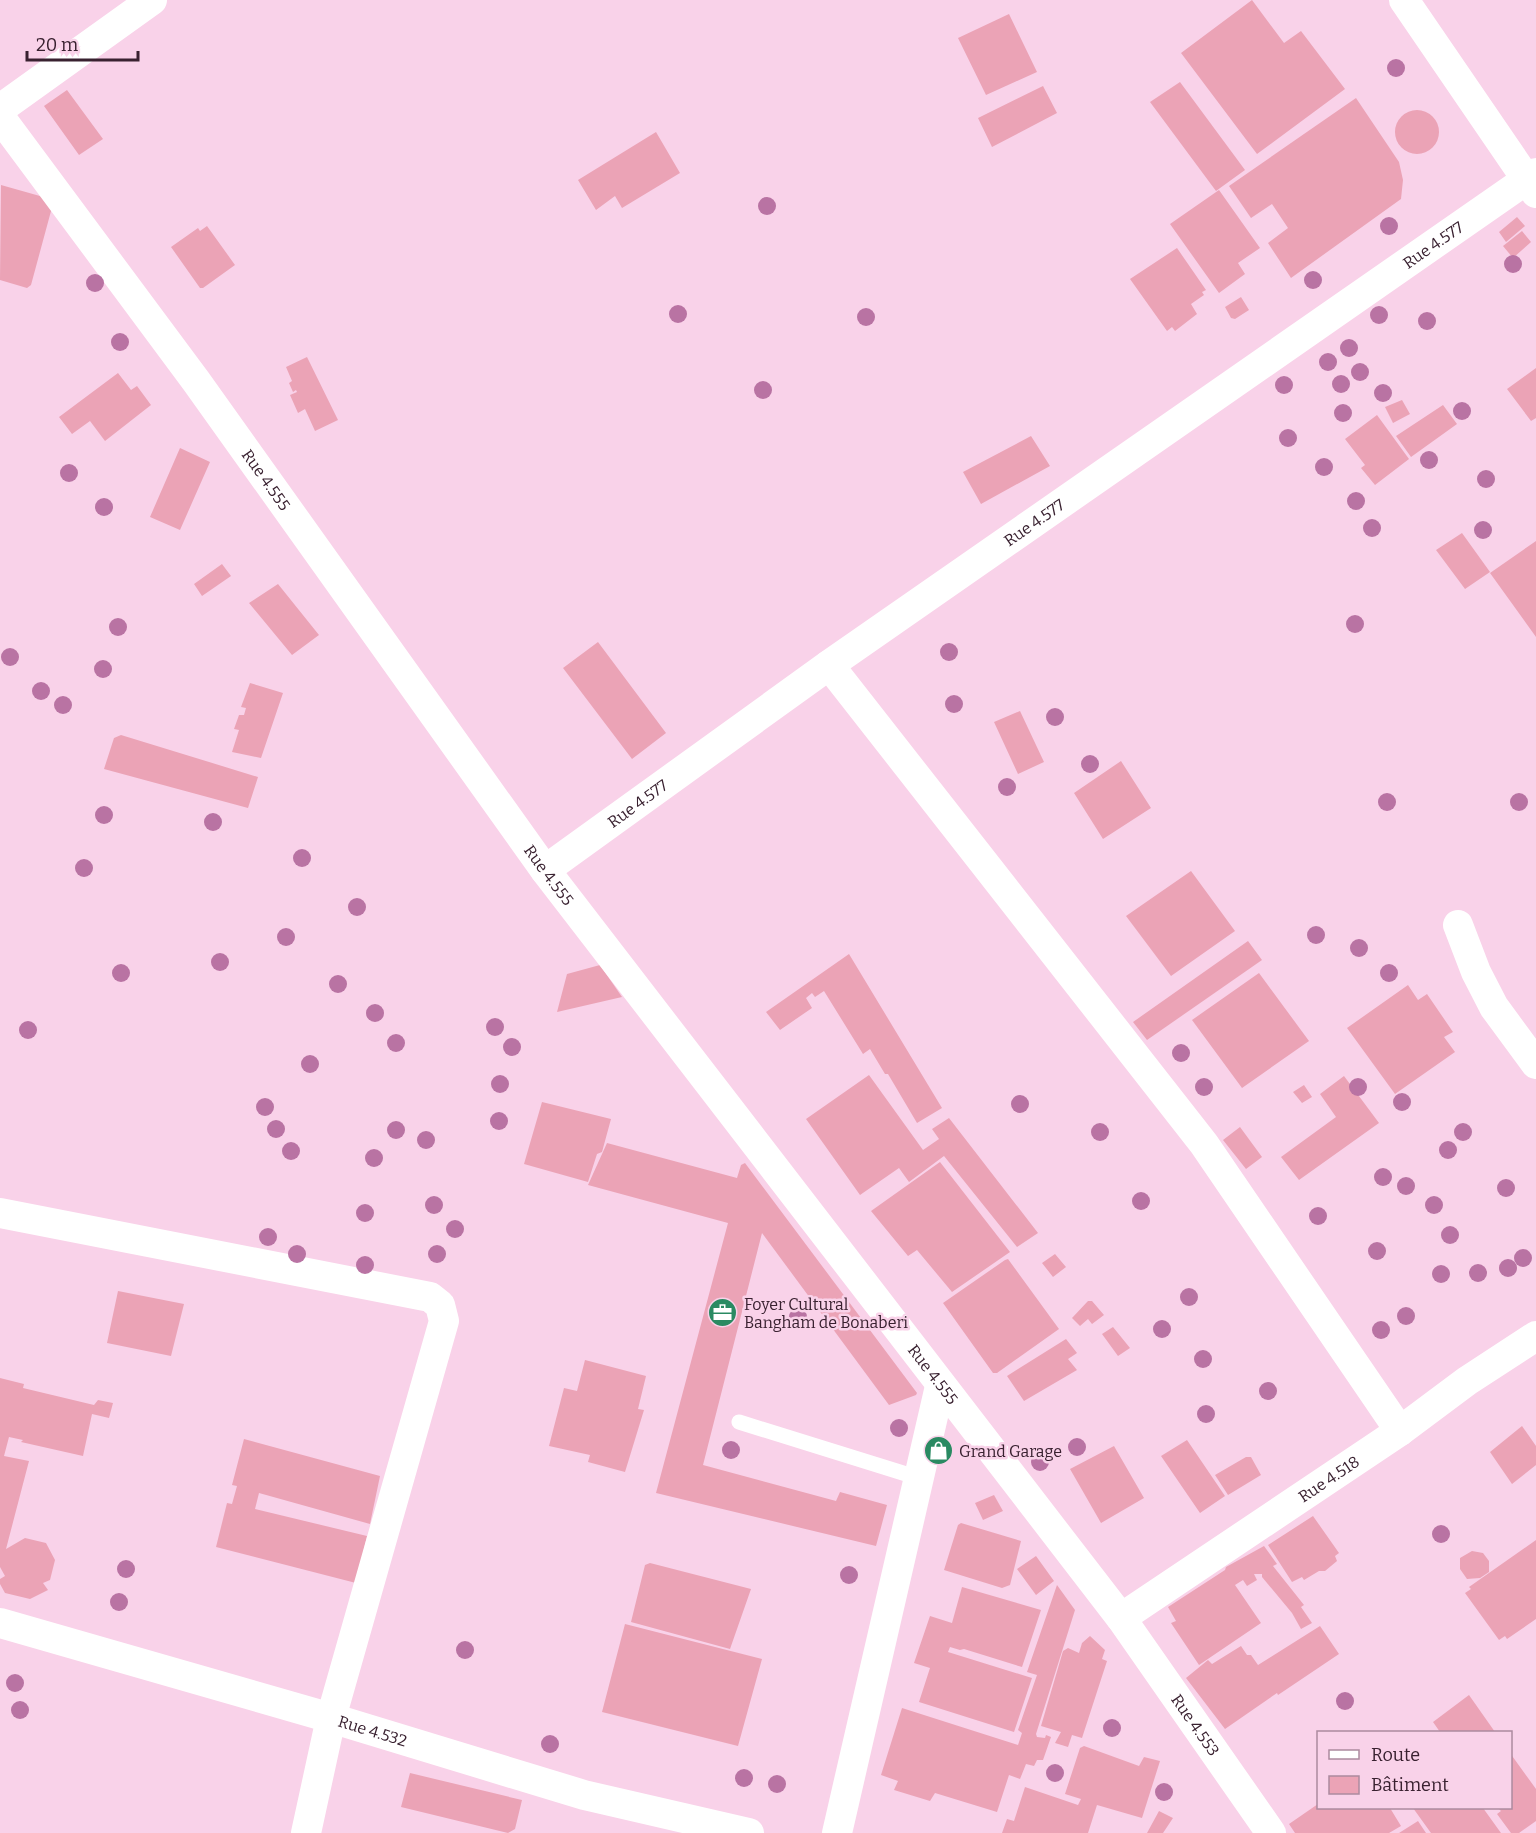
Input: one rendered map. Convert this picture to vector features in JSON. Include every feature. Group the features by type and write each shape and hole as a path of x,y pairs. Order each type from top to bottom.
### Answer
{"street":[{"path":"0,109 152,0"},
{"path":"1404,0 1533,182"},
{"name":"Rue 4.555","path":"0,117 196,381 545,870 940,1386 1121,1618"},
{"name":"Rue 4.577","path":"545,870 829,665 1533,182"},
{"path":"829,665 1204,1144 1400,1431"},
{"path":"1458,925 1476,972 1494,1007 1536,1064"},
{"path":"0,1213 430,1297 440,1305 444,1321 331,1718 306,1833"},
{"name":"Rue 4.518","path":"1121,1618 1400,1431 1467,1381 1535,1336"},
{"path":"837,1833 940,1386"},
{"name":"Rue 4.553","path":"1121,1618 1271,1833"},
{"name":"Rue 4.532","path":"0,1623 331,1718 585,1795 748,1833"}],"lane":[{"path":"739,1422 919,1478"}],"building":[{"path":"1252,0 1284,43 1301,31 1345,89 1257,154 1181,53"},
{"path":"1009,14 1037,72 986,95 958,38"},
{"path":"1180,82 1245,170 1216,191 1150,102"},
{"path":"1043,86 1057,113 992,147 978,118"},
{"path":"67,90 103,139 79,155 44,106"},
{"path":"1356,98 1399,162 1403,180 1401,199 1291,278 1268,243 1288,228 1272,204 1251,218 1229,186"},
{"path":"1417,110 1432,117 1439,132 1432,147 1417,154 1402,147 1395,132 1402,117"},
{"path":"656,132 680,173 622,208 615,196 596,210 578,180"},
{"path":"1,185 54,200 31,285 27,288 0,280"},
{"path":"1219,190 1260,248 1238,263 1245,274 1219,293 1170,224"},
{"path":"1517,217 1525,226 1506,242 1499,232"},
{"path":"207,226 235,265 200,288 171,247 198,228 200,231"},
{"path":"1522,231 1531,242 1513,258 1503,246"},
{"path":"1177,248 1206,290 1202,292 1204,295 1191,304 1197,314 1175,331 1172,327 1167,331 1130,279"},
{"path":"1241,297 1249,310 1235,319 1231,318 1225,307"},
{"path":"307,357 338,420 315,431 305,409 298,413 290,395 297,392 296,390 293,392 289,383 292,381 286,367"},
{"path":"1536,368 1536,418 1531,421 1507,389"},
{"path":"118,373 131,390 137,386 151,405 105,441 90,421 72,434 59,417"},
{"path":"1402,400 1410,414 1393,423 1385,407"},
{"path":"1443,405 1457,424 1411,457 1396,436"},
{"path":"1377,415 1409,459 1375,485 1361,468 1365,465 1345,439"},
{"path":"1031,436 1050,466 981,504 963,472"},
{"path":"180,448 210,462 180,530 150,517"},
{"path":"1462,533 1490,572 1465,589 1436,550"},
{"path":"1536,541 1536,637 1490,573"},
{"path":"222,564 231,576 202,596 194,584"},
{"path":"278,584 319,635 292,655 249,603"},
{"path":"598,642 666,733 632,759 563,668"},
{"path":"250,683 283,693 261,758 232,752 239,730 234,729 239,715 244,715 246,708 241,707"},
{"path":"1020,711 1044,762 1018,774 994,722"},
{"path":"121,735 258,777 248,808 104,769 114,738"},
{"path":"1121,761 1151,808 1103,839 1074,793"},
{"path":"1191,871 1235,931 1171,976 1126,916"},
{"path":"1248,941 1262,960 1147,1040 1133,1022"},
{"path":"849,954 942,1108 917,1123 888,1074 885,1074 870,1049 863,1054 824,991 815,997 812,993 806,998 812,1008 780,1030 766,1012"},
{"path":"600,965 622,997 557,1012 567,974"},
{"path":"1259,973 1309,1041 1242,1088 1192,1020"},
{"path":"1408,985 1418,1000 1427,994 1453,1032 1444,1037 1455,1052 1395,1094 1347,1028"},
{"path":"869,1075 923,1150 939,1139 932,1129 949,1118 1038,1233 1017,1247 944,1156 909,1182 899,1168 860,1195 806,1119"},
{"path":"1344,1076 1379,1123 1299,1180 1281,1157 1336,1117 1320,1094"},
{"path":"1304,1085 1312,1097 1302,1103 1293,1092"},
{"path":"542,1102 611,1119 602,1152 597,1154 588,1182 524,1164"},
{"path":"1240,1127 1262,1157 1246,1169 1223,1140"},
{"name":"Foyer Cultural Bangham de Bonaberi","path":"607,1143 737,1178 741,1165 745,1163 917,1393 889,1405 762,1233 703,1465 836,1501 840,1492 887,1505 876,1546 656,1493 728,1223 588,1185"},
{"path":"940,1162 1010,1252 952,1292 917,1250 908,1256 871,1211"},
{"path":"1055,1254 1066,1267 1053,1277 1042,1263"},
{"path":"1008,1259 1059,1329 997,1373 993,1373 943,1303"},
{"path":"118,1291 184,1304 171,1356 107,1343"},
{"path":"1088,1301 1092,1301 1104,1315 1092,1324 1088,1319 1080,1326 1072,1318"},
{"path":"1113,1327 1130,1348 1118,1356 1102,1334"},
{"path":"1066,1339 1077,1353 1068,1359 1077,1370 1024,1401 1007,1376"},
{"path":"585,1360 646,1376 638,1409 644,1410 625,1472 588,1462 590,1455 549,1446 564,1388 577,1391"},
{"path":"0,1378 24,1384 23,1388 94,1405 98,1400 113,1403 109,1418 92,1414 83,1456 21,1442 23,1440 9,1437 4,1456 29,1461 6,1549 25,1538 46,1543 55,1560 50,1580 43,1583 48,1590 30,1599 5,1593 0,1584 0,1579 5,1576 0,1567"},
{"path":"1522,1426 1536,1446 1536,1465 1512,1484 1490,1452"},
{"path":"244,1439 380,1476 370,1524 259,1493 255,1509 367,1536 356,1583 216,1547 227,1503 232,1504 237,1486 232,1485"},
{"path":"1187,1440 1225,1496 1200,1513 1161,1456"},
{"path":"1114,1446 1144,1498 1101,1523 1070,1469"},
{"path":"1246,1457 1251,1457 1261,1475 1228,1495 1215,1475"},
{"path":"994,1495 1003,1511 983,1520 975,1503"},
{"path":"1313,1516 1339,1553 1335,1556 1337,1561 1325,1571 1319,1571 1304,1580 1302,1577 1292,1582 1268,1545"},
{"path":"961,1523 1021,1541 1010,1585 1002,1588 944,1570 958,1525"},
{"path":"1536,1540 1536,1619 1507,1639 1505,1636 1499,1640 1465,1593 1471,1589 1469,1587"},
{"path":"1264,1546 1277,1564 1273,1566 1304,1605 1301,1607 1312,1623 1301,1629 1292,1613 1262,1577 1262,1574 1254,1574 1257,1580 1247,1586 1243,1580 1235,1585 1261,1623 1199,1665 1171,1623 1176,1621 1168,1607 1225,1570 1226,1567"},
{"path":"1472,1551 1483,1553 1489,1561 1489,1572 1480,1578 1467,1579 1460,1569 1460,1558"},
{"path":"1036,1556 1054,1581 1036,1595 1017,1569"},
{"path":"650,1563 751,1589 730,1649 631,1622 645,1565"},
{"path":"1057,1585 1075,1610 1036,1734 1037,1737 1045,1738 1046,1735 1051,1737 1043,1760 1037,1760 1034,1766 1026,1764 1020,1779 1009,1775 997,1812 935,1793 930,1801 894,1790 898,1781 881,1775 902,1708 1018,1745 1022,1733 1018,1730 1037,1675 1027,1672"},
{"path":"962,1587 1041,1610 1022,1667 964,1649 950,1647 948,1652 1032,1678 1014,1732 919,1702 930,1668 914,1663 930,1616 952,1623"},
{"path":"625,1624 762,1659 738,1746 602,1712"},
{"path":"1320,1626 1339,1654 1225,1729 1186,1678 1208,1660 1212,1664 1241,1646 1258,1665"},
{"path":"1090,1636 1105,1650 1102,1659 1107,1661 1082,1738 1072,1735 1068,1747 1055,1743 1061,1732 1041,1726 1063,1651 1068,1648 1079,1653 1082,1643"},
{"path":"1469,1695 1494,1731 1439,1731 1433,1722"},
{"path":"1084,1746 1139,1766 1144,1757 1160,1761 1142,1818 1097,1805 1088,1833 1002,1833 1007,1819 1014,1821 1025,1787 1078,1805 1081,1799 1065,1794 1080,1748"},
{"path":"1512,1756 1536,1789 1536,1821 1519,1833 1511,1833 1497,1814 1501,1811 1499,1809 1512,1809"},
{"path":"410,1773 522,1800 515,1829 508,1833 401,1807"},
{"path":"1317,1805 1317,1809 1391,1809 1401,1826 1389,1833 1295,1833 1289,1824"},
{"path":"1414,1809 1484,1809 1501,1833 1431,1833"},
{"path":"1159,1811 1173,1818 1163,1833 1147,1833"},
{"path":"1418,1821 1426,1833 1399,1833"}],"place":[{"name":"Foyer Cultural Bangham de Bonaberi","path":"723,1313"},
{"name":"Grand Garage","path":"938,1451"}]}
